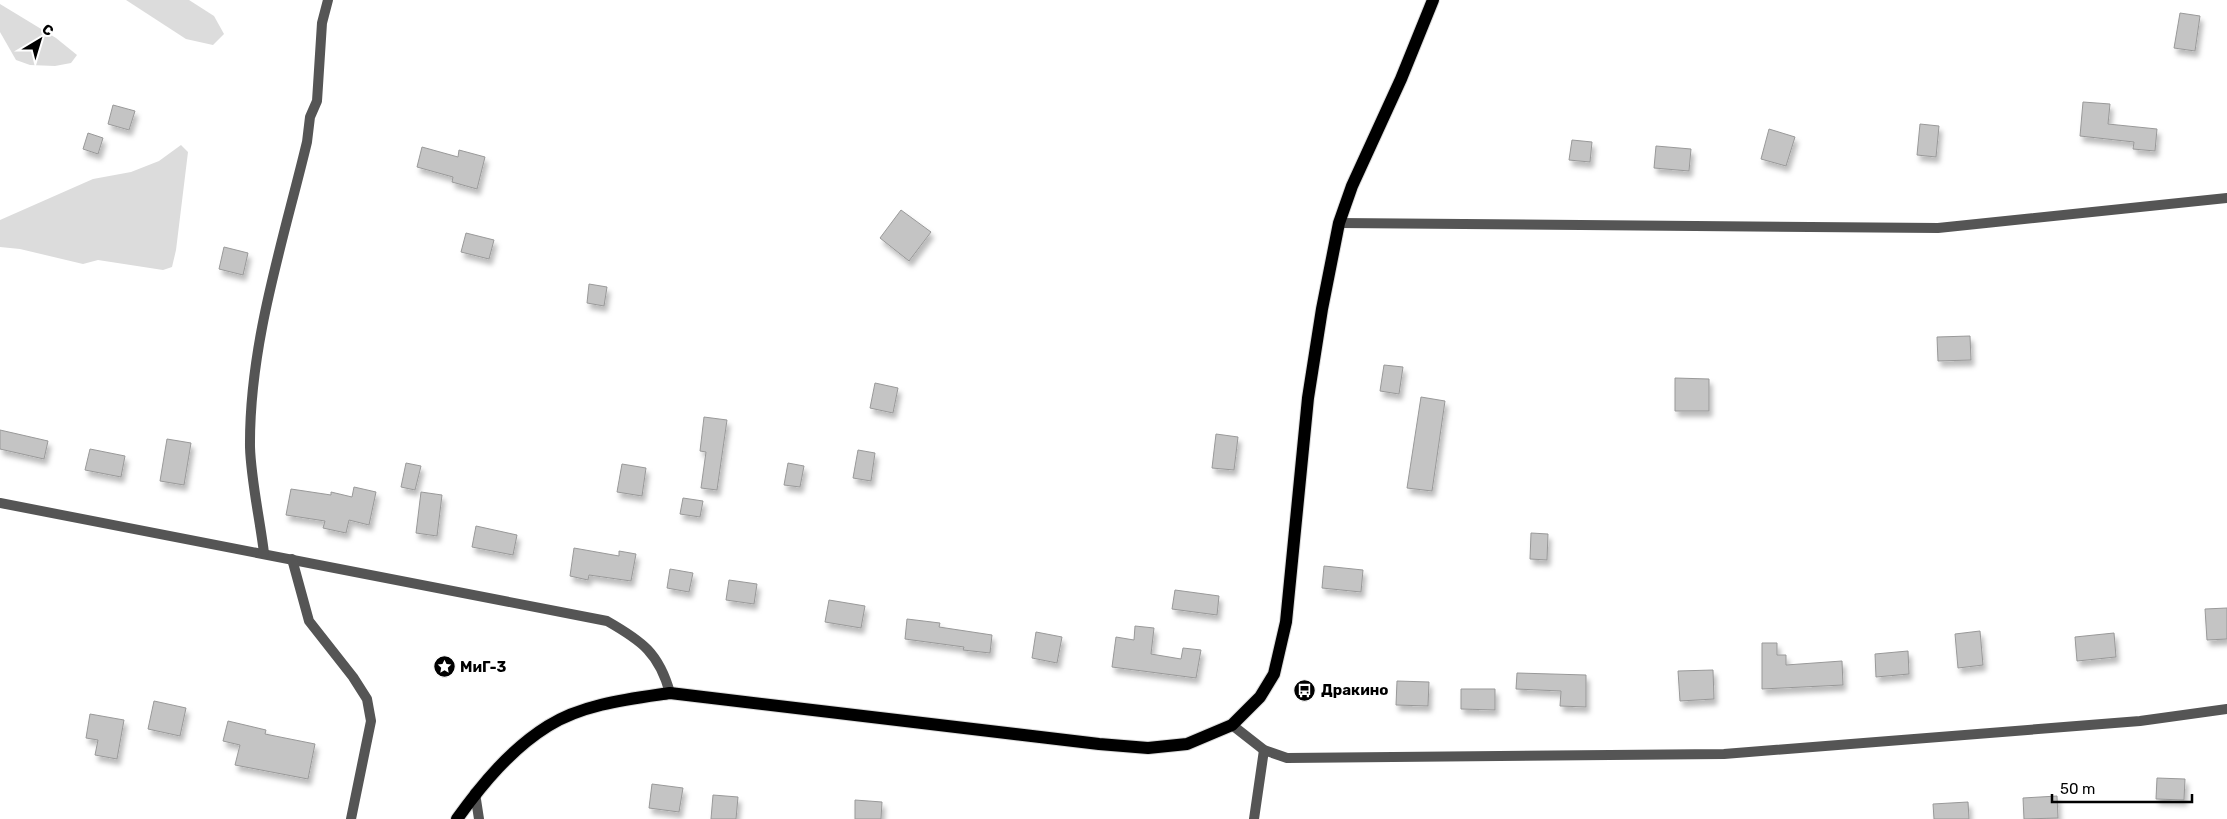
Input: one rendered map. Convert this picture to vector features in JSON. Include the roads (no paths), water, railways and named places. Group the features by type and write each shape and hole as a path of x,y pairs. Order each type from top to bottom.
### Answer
{"main road":[{"path":"457,819 475,793 517,749 548,725 592,708 625,699 670,693 1099,744 1148,748 1187,744 1232,725 1248,712 1274,674 1278,661 1286,614 1308,398 1322,309 1339,223 1352,186 1402,79 1433,0"}],"street":[{"path":"264,553 250,450 251,407 259,341 307,142 310,117 317,100 322,23 328,0"},
{"path":"1339,223 1938,228 2227,198"},
{"path":"0,502 607,621 636,638 651,652 664,673 670,693"},
{"path":"292,559 309,621 354,677 367,699 371,720 351,819"},
{"path":"1232,725 1264,750 1287,758 1724,754 2140,721 2227,709"},
{"path":"1254,819 1264,750"},
{"path":"475,793 479,819"}],"place":[{"name":"МиГ-3","path":"444,667"},
{"name":"Дракино","path":"1305,690"}]}
